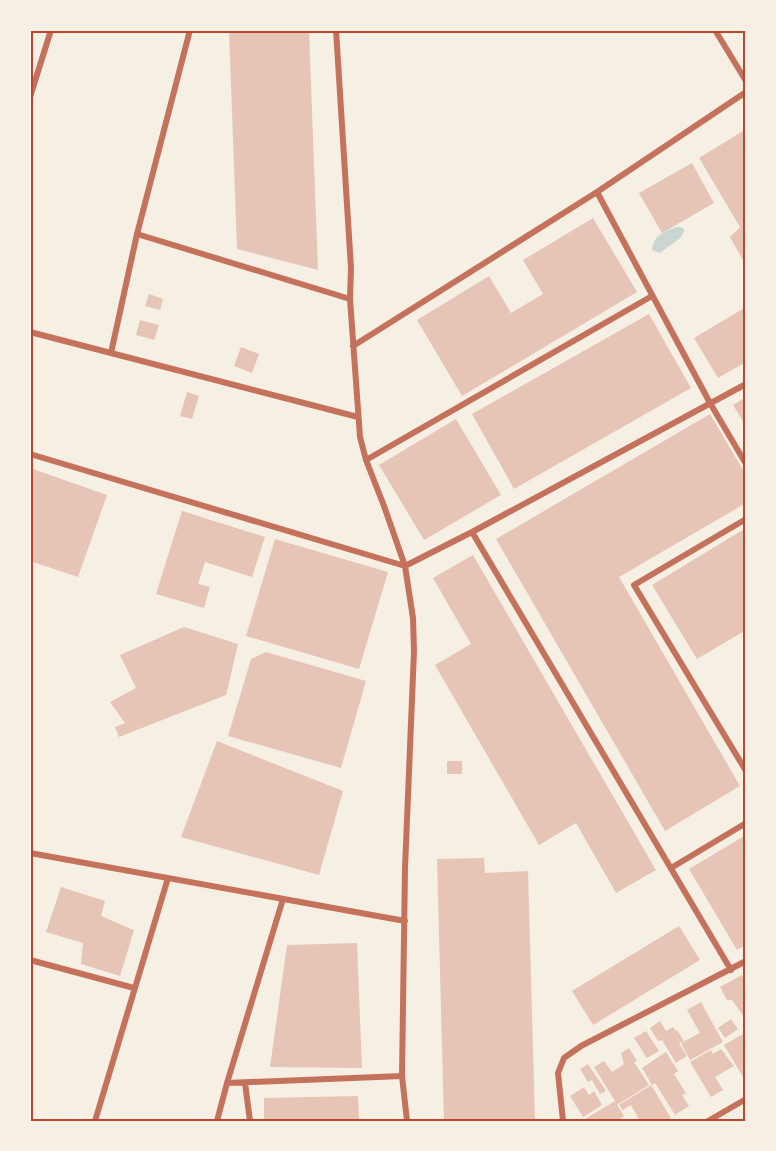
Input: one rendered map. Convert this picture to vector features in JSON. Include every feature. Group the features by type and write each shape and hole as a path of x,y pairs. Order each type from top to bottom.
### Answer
{"street":[{"path":"30,98 51,30"},
{"path":"111,353 137,234 190,30"},
{"path":"336,30 358,417 366,460 405,566 413,618 414,651 405,868 402,1076 406,1121"},
{"path":"715,30 746,81"},
{"path":"353,346 597,192 746,92"},
{"path":"597,192 710,403 746,464"},
{"path":"137,234 350,299"},
{"path":"366,460 652,296"},
{"path":"30,332 358,417"},
{"path":"30,454 405,566 746,384"},
{"path":"746,519 634,585 746,771"},
{"path":"472,532 731,970"},
{"path":"671,868 746,823"},
{"path":"30,853 405,921"},
{"path":"95,1121 168,878"},
{"path":"217,1121 283,899"},
{"path":"30,960 134,988"},
{"path":"563,1121 558,1072 564,1058 746,961"},
{"path":"227,1083 402,1076"},
{"path":"245,1083 250,1121"},
{"path":"708,1121 746,1099"}],"shaded area":[{"path":"677,227 685,230 680,238 660,253 652,250 654,241 660,235"}],"building":[{"path":"229,30 309,30 318,270 237,249"},
{"path":"743,131 746,136 746,266 730,237 740,227 699,158"},
{"path":"692,163 714,203 662,233 639,193"},
{"path":"593,218 637,292 462,396 417,320 489,276 511,313 543,294 523,260"},
{"path":"149,294 163,299 160,310 145,306"},
{"path":"746,307 746,362 718,378 694,338"},
{"path":"649,314 691,388 514,489 472,414"},
{"path":"140,320 159,325 154,340 136,335"},
{"path":"241,347 259,354 252,373 234,366"},
{"path":"187,392 199,396 192,419 180,416"},
{"path":"746,397 746,426 733,405"},
{"path":"710,414 746,475 746,503 619,577 740,786 665,831 496,539"},
{"path":"456,419 501,495 424,540 379,465"},
{"path":"30,468 107,495 78,577 30,561"},
{"path":"182,511 265,537 252,577 205,562 198,584 210,587 204,608 156,594"},
{"path":"746,528 746,630 697,659 652,585"},
{"path":"275,539 388,572 359,669 246,636"},
{"path":"473,555 656,870 616,893 576,823 539,845 435,665 471,644 433,578"},
{"path":"184,627 238,644 226,695 119,737 115,727 125,723 110,702 136,688 120,655"},
{"path":"266,652 366,681 341,768 228,736 251,659"},
{"path":"217,741 343,791 319,875 181,837"},
{"path":"447,761 462,761 462,774 447,774"},
{"path":"746,835 746,945 737,950 689,869"},
{"path":"484,858 485,873 528,871 535,1121 444,1121 437,859"},
{"path":"61,887 105,901 101,916 134,930 120,976 81,964 83,943 46,932"},
{"path":"679,926 700,960 593,1025 572,991"},
{"path":"357,943 362,1068 270,1067 287,945"},
{"path":"742,975 746,983 744,989 746,1020 732,1000 727,1000 720,987"},
{"path":"701,1002 723,1042 690,1060 681,1043 700,1033 687,1010"},
{"path":"731,1019 738,1029 725,1038 718,1028"},
{"path":"660,1021 666,1031 673,1027 677,1030 684,1041 679,1043 687,1056 676,1063 662,1040 658,1041 650,1028"},
{"path":"646,1031 659,1051 647,1058 634,1038"},
{"path":"746,1032 746,1082 724,1045"},
{"path":"629,1048 637,1061 634,1062 649,1085 617,1105 624,1116 617,1121 582,1121 615,1101 594,1067 604,1061 612,1072 624,1064 621,1053"},
{"path":"721,1049 734,1066 715,1077 723,1090 711,1097 690,1062 711,1050 713,1054"},
{"path":"666,1052 678,1071 674,1074 686,1093 682,1095 689,1106 675,1115 655,1083 652,1085 642,1068"},
{"path":"588,1064 606,1091 600,1094 592,1080 588,1082 580,1069"},
{"path":"651,1085 671,1118 666,1121 640,1121 631,1105 623,1110 619,1105"},
{"path":"584,1087 589,1095 594,1091 602,1105 583,1117 570,1096"},
{"path":"358,1096 359,1121 264,1121 264,1098"}]}
